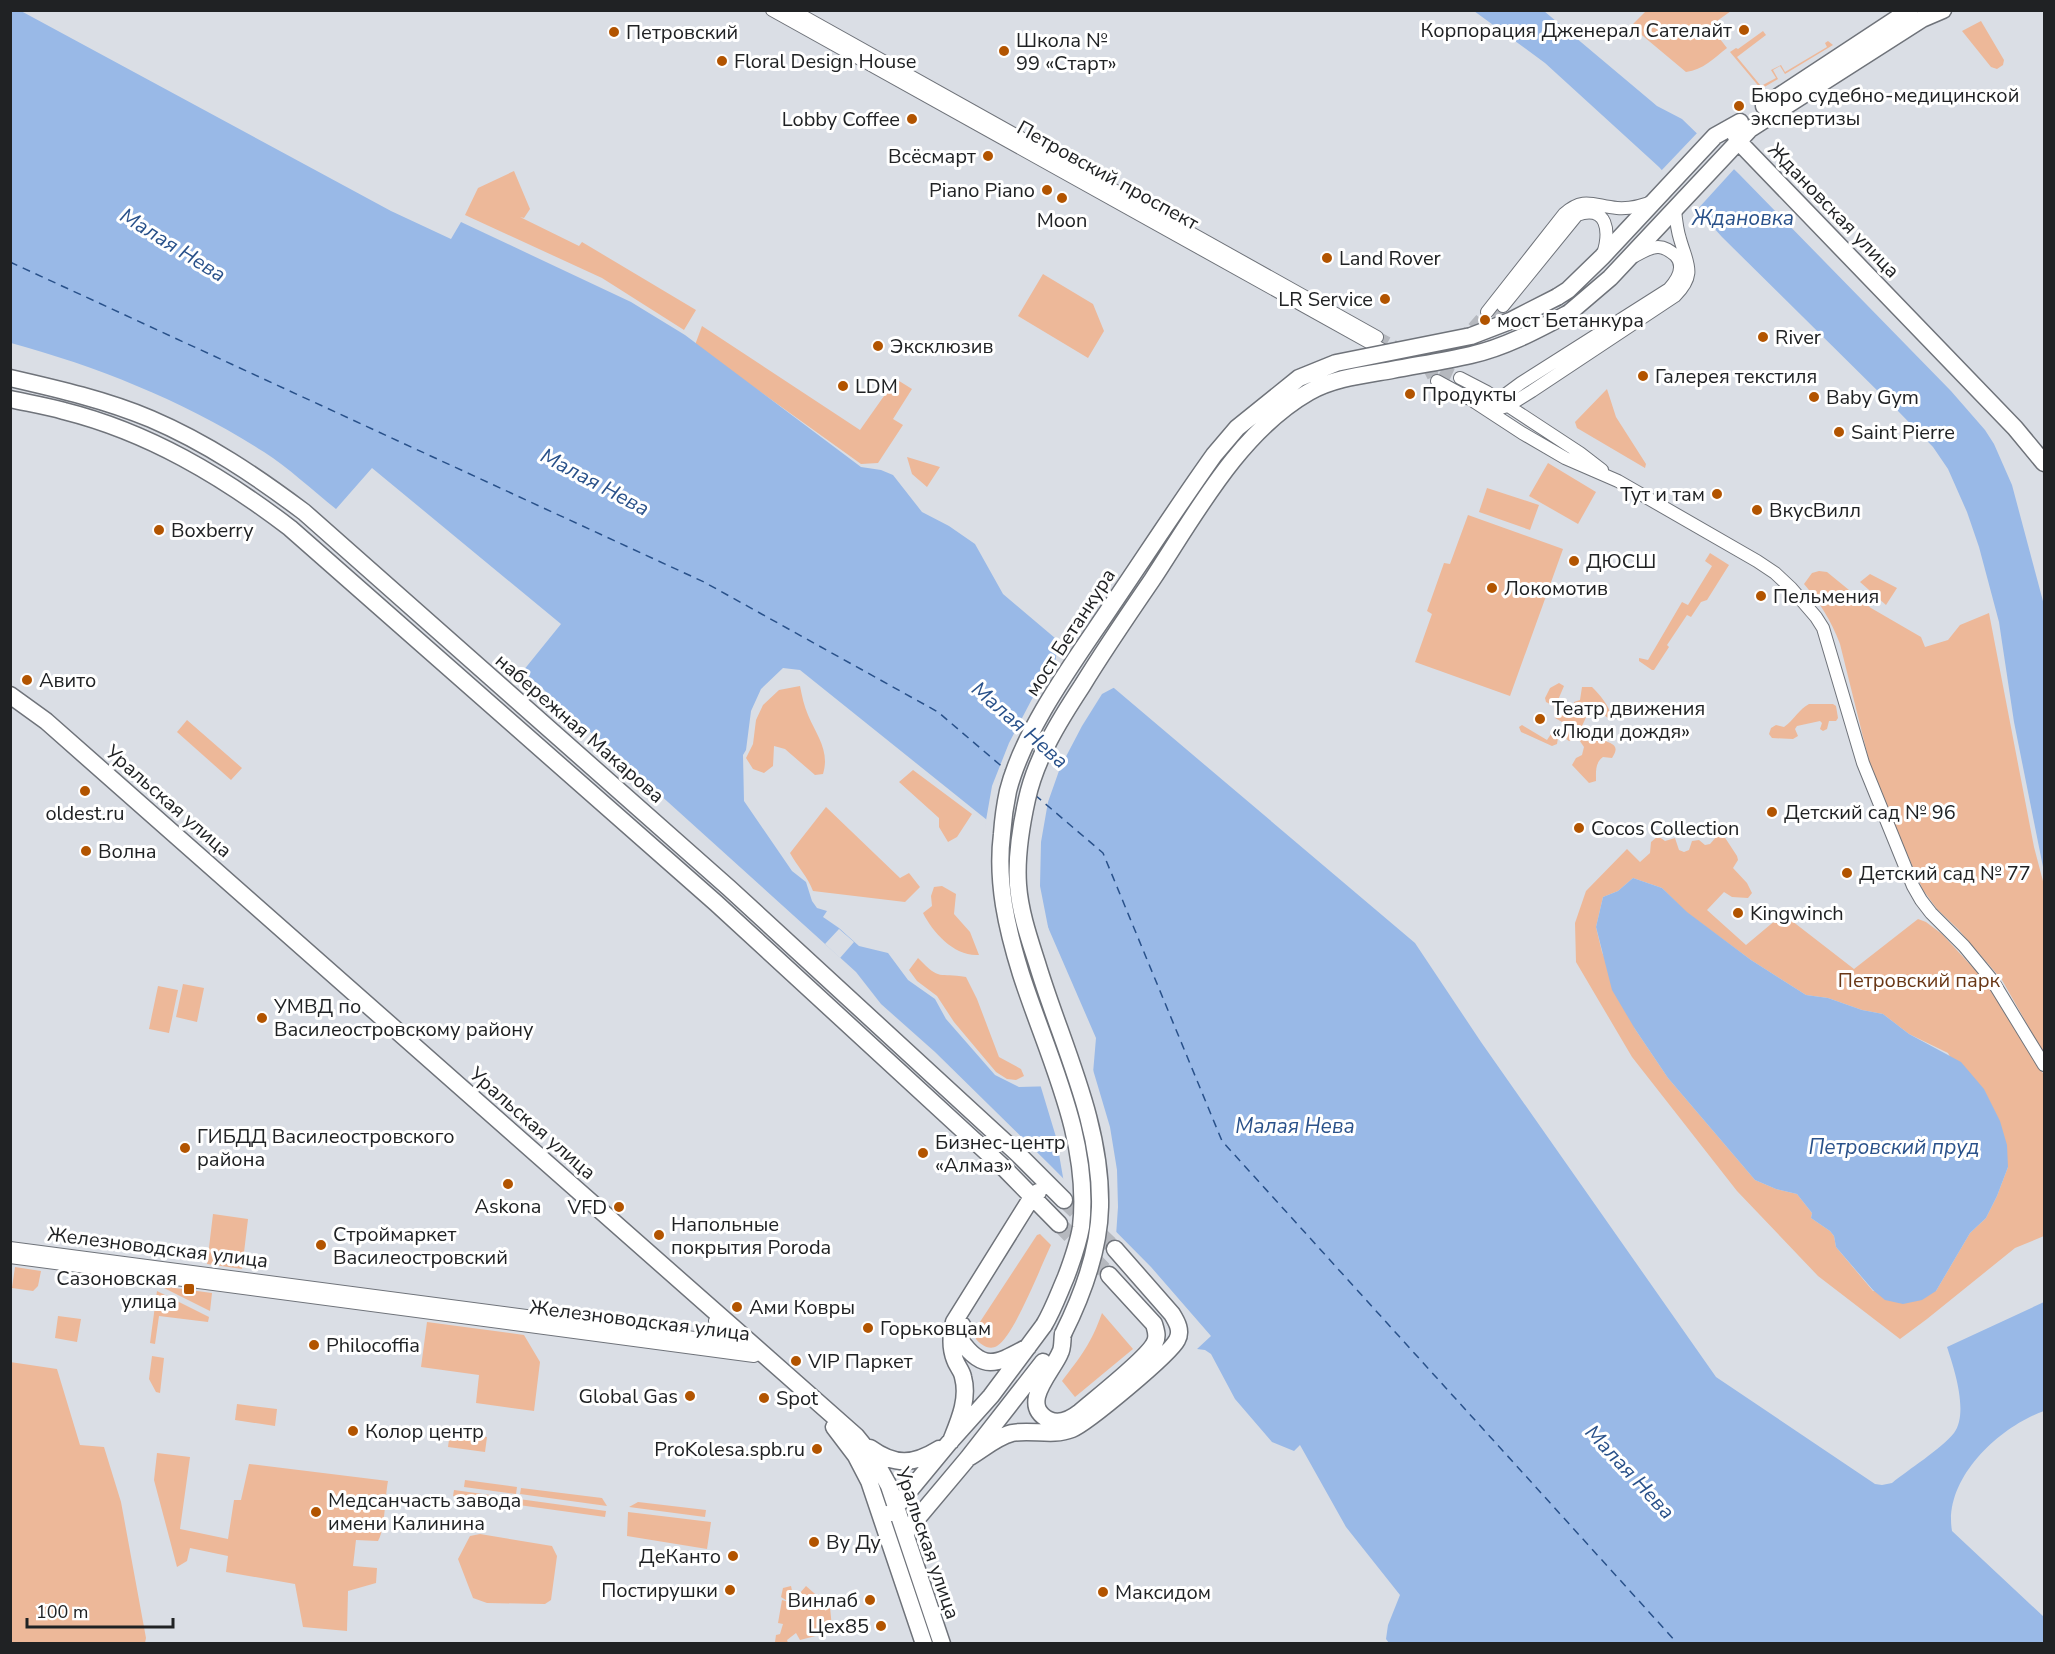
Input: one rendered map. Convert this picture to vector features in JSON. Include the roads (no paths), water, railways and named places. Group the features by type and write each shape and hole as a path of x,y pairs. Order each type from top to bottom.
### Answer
{"main road":[{"path":"1736,138 1910,10"},
{"path":"1736,138 1913,24 1943,10"},
{"name":"мост Бетанкура","path":"883,1523 949,1443 992,1396 1044,1325 1057,1300 1077,1246 1081,1216 1081,1175 1074,1134 1008,933 1001,889 1001,836 1008,791 1023,751 1045,709 1085,645 1214,455 1237,428 1264,405 1299,378 1336,363 1471,336 1510,321 1557,297 1568,290 1602,257 1715,136 1736,138"},
{"name":"мост Бетанкура","path":"1063,1335 1081,1292 1098,1235 1100,1206 1098,1172 1092,1130 1026,927 1018,885 1021,836 1028,796 1041,757 1060,719 1102,653 1230,465 1252,438 1279,414 1309,392 1343,378 1474,354 1520,339 1569,313 1598,289 1626,261 1679,205 1736,138"},
{"name":"Ждановская улица","path":"1736,138 2009,407 2044,447"},
{"name":"Ждановская улица","path":"1736,138 2015,428 2044,463"},
{"name":"набережная Макарова","path":"10,378 113,404 183,434 227,458 304,512 729,888 1017,1152 1064,1200"},
{"name":"набережная Макарова","path":"10,399 65,411 106,424 174,452 252,499 290,528 716,903 978,1144 1059,1224 1044,1219 1031,1220 1026,1224"},
{"name":"Уральская улица","path":"10,695 46,721 757,1354 833,1426 845,1440 865,1472 924,1644"},
{"name":"Уральская улица","path":"10,709 38,729 134,811 740,1344 757,1354 845,1425 862,1443 883,1472 942,1644"},
{"path":"862,1443 882,1457 902,1462 922,1459 949,1443 963,1407 965,1389 963,1374 952,1349 951,1336 954,1322 1048,1183"},
{"path":"1028,1347 1001,1362 986,1362 971,1356 961,1341 961,1328 969,1311 1026,1224 1035,1200"},
{"path":"968,1458 1011,1433 1060,1433 1074,1429 1092,1418 1177,1340 1178,1323 1172,1314 1114,1249"},
{"path":"1063,1335 1061,1352 1043,1381 1037,1405 1041,1413 1059,1422 1075,1416 1145,1355 1156,1341 1157,1334 1154,1324 1108,1275"},
{"path":"883,1523 905,1533 1022,1392 1063,1335"}],"street":[{"name":"Петровский проспект","path":"772,10 1425,374"},
{"name":"Петровский проспект","path":"792,10 1377,337"},
{"path":"1487,312 1564,214 1573,206 1583,202 1618,208 1631,207 1644,205 1663,193"},
{"path":"1489,411 1675,296 1684,287 1689,276 1689,265 1680,239 1679,205"},
{"path":"1503,306 1577,215 1587,212 1596,214 1603,220 1607,230 1607,241 1602,257"},
{"path":"1503,403 1521,383 1669,289 1676,281 1681,269 1678,258 1670,250 1658,247 1644,251 1626,261"},
{"path":"1460,378 1580,453 1618,481 1775,573 1816,617 1827,638 1863,763 1913,886 1931,914 1964,946 1992,980 2044,1065"},
{"path":"1437,381 1564,458 1618,481"},
{"name":"Железноводская улица","path":"10,1248 740,1344"},
{"name":"Железноводская улица","path":"10,1257 757,1354"},
{"path":"708,1339 717,1331 715,1321"}],"water":[{"name":"Малая Нева","path":"10,11 21,11 391,211 451,239 461,222 631,302 685,335 861,467 881,470 893,475 922,512 949,526 975,544 1003,594 1415,943 1481,1042 1716,1377 1875,1484 1892,1483 1941,1446 1954,1433 1958,1424 1959,1390 1947,1347 2044,1302 2044,1411 2009,1429 1993,1442 1965,1474 1956,1493 1952,1512 1952,1531 2044,1617 2044,1643 1389,1643 1386,1639 1388,1625 1400,1595 1346,1527 1300,1445 1294,1451 1272,1442 1235,1399 1211,1354 1197,1349 1211,1336 1151,1267 935,1052 881,1004 856,972 523,671 561,624 372,468 336,509 273,458 204,417 109,375 11,343","holes":["783,668 800,670 987,820 1016,876 1047,925 1096,1038 1092,1085 1019,1087 995,1075 946,1019 935,999 908,980 888,953 859,946 823,917 827,911 817,908 812,901 806,882 792,871 744,801 743,755 746,750 751,711 761,689"]},
{"name":"Ждановка","path":"1474,11 1544,11 1657,106 1682,119 1739,174 1951,391 1985,430 1994,444 2012,485 2044,605 2044,872 2014,722 1999,622 1979,547 1948,469 1933,447 1722,237 1659,167 1545,63"},
{"name":"Петровский пруд","path":"1633,878 1662,888 1687,912 1751,960 1806,995 1828,998 1862,1010 1883,1014 1909,1034 1961,1062 1984,1089 2000,1121 2007,1145 2008,1167 1986,1218 1970,1233 1936,1291 1922,1300 1903,1304 1885,1300 1873,1290 1836,1247 1834,1236 1830,1231 1811,1218 1812,1213 1797,1194 1776,1189 1755,1180 1668,1078 1612,990 1596,927 1603,897 1618,891"}],"tunnel":[{"path":"1425,374 1437,368 1468,344 1503,306"},
{"path":"1431,362 1473,328 1487,312"},
{"path":"1377,337 1460,378"},
{"path":"1064,1200 1115,1249"},
{"path":"1059,1224 1109,1275"}],"place":[{"name":"Корпорация Дженерал Сателайт","path":"1744,30"},
{"name":"Петровский","path":"614,32"},
{"name":"Школа № 99 «Старт»","path":"1004,51"},
{"name":"Floral Design House","path":"722,61"},
{"name":"Бюро судебно-медицинской экспертизы","path":"1739,106"},
{"name":"Lobby Coffee","path":"912,119"},
{"name":"Всёсмарт","path":"988,156"},
{"name":"Piano Piano","path":"1047,190"},
{"name":"Moon","path":"1062,198"},
{"name":"Land Rover","path":"1327,258"},
{"name":"LR Service","path":"1385,299"},
{"name":"мост Бетанкура","path":"1485,320"},
{"name":"River","path":"1763,337"},
{"name":"Эксклюзив","path":"878,346"},
{"name":"Галерея текстиля","path":"1643,376"},
{"name":"LDM","path":"843,386"},
{"name":"Продукты","path":"1410,394"},
{"name":"Baby Gym","path":"1814,397"},
{"name":"Saint Pierre","path":"1839,432"},
{"name":"Тут и там","path":"1717,494"},
{"name":"ВкусВилл","path":"1757,510"},
{"name":"Boxberry","path":"159,530"},
{"name":"ДЮСШ","path":"1574,561"},
{"name":"Локомотив","path":"1492,588"},
{"name":"Пельмения","path":"1761,596"},
{"name":"Авито","path":"27,680"},
{"name":"Театр движения «Люди дождя»","path":"1540,719"},
{"name":"oldest.ru","path":"85,791"},
{"name":"Детский сад № 96","path":"1772,812"},
{"name":"Cocos Collection","path":"1579,828"},
{"name":"Волна","path":"86,851"},
{"name":"Детский сад № 77","path":"1847,873"},
{"name":"Kingwinch","path":"1738,913"},
{"name":"УМВД по Василеостровскому району","path":"262,1018"},
{"name":"ГИБДД Василеостровского района","path":"185,1148"},
{"name":"Бизнес-центр «Алмаз»","path":"923,1153"},
{"name":"Askona","path":"508,1184"},
{"name":"VFD","path":"619,1207"},
{"name":"Напольные покрытия Poroda","path":"659,1235"},
{"name":"Строймаркет Василеостровский","path":"321,1245"},
{"name":"Сазоновская улица","path":"189,1289"},
{"name":"Ами Ковры","path":"737,1307"},
{"name":"Горьковцам","path":"868,1328"},
{"name":"Philocoffia","path":"314,1345"},
{"name":"VIP Паркет","path":"796,1361"},
{"name":"Global Gas","path":"690,1396"},
{"name":"Spot","path":"764,1398"},
{"name":"Колор центр","path":"353,1431"},
{"name":"ProKolesa.spb.ru","path":"817,1449"},
{"name":"Медсанчасть завода имени Калинина","path":"316,1512"},
{"name":"Ву Ду","path":"814,1542"},
{"name":"ДеКанто","path":"733,1556"},
{"name":"Постирушки","path":"730,1590"},
{"name":"Максидом","path":"1103,1592"},
{"name":"Винлаб","path":"870,1600"},
{"name":"Цех85","path":"881,1626"}],"park label":[{"name":"Петровский парк","path":"1919,980"}]}
